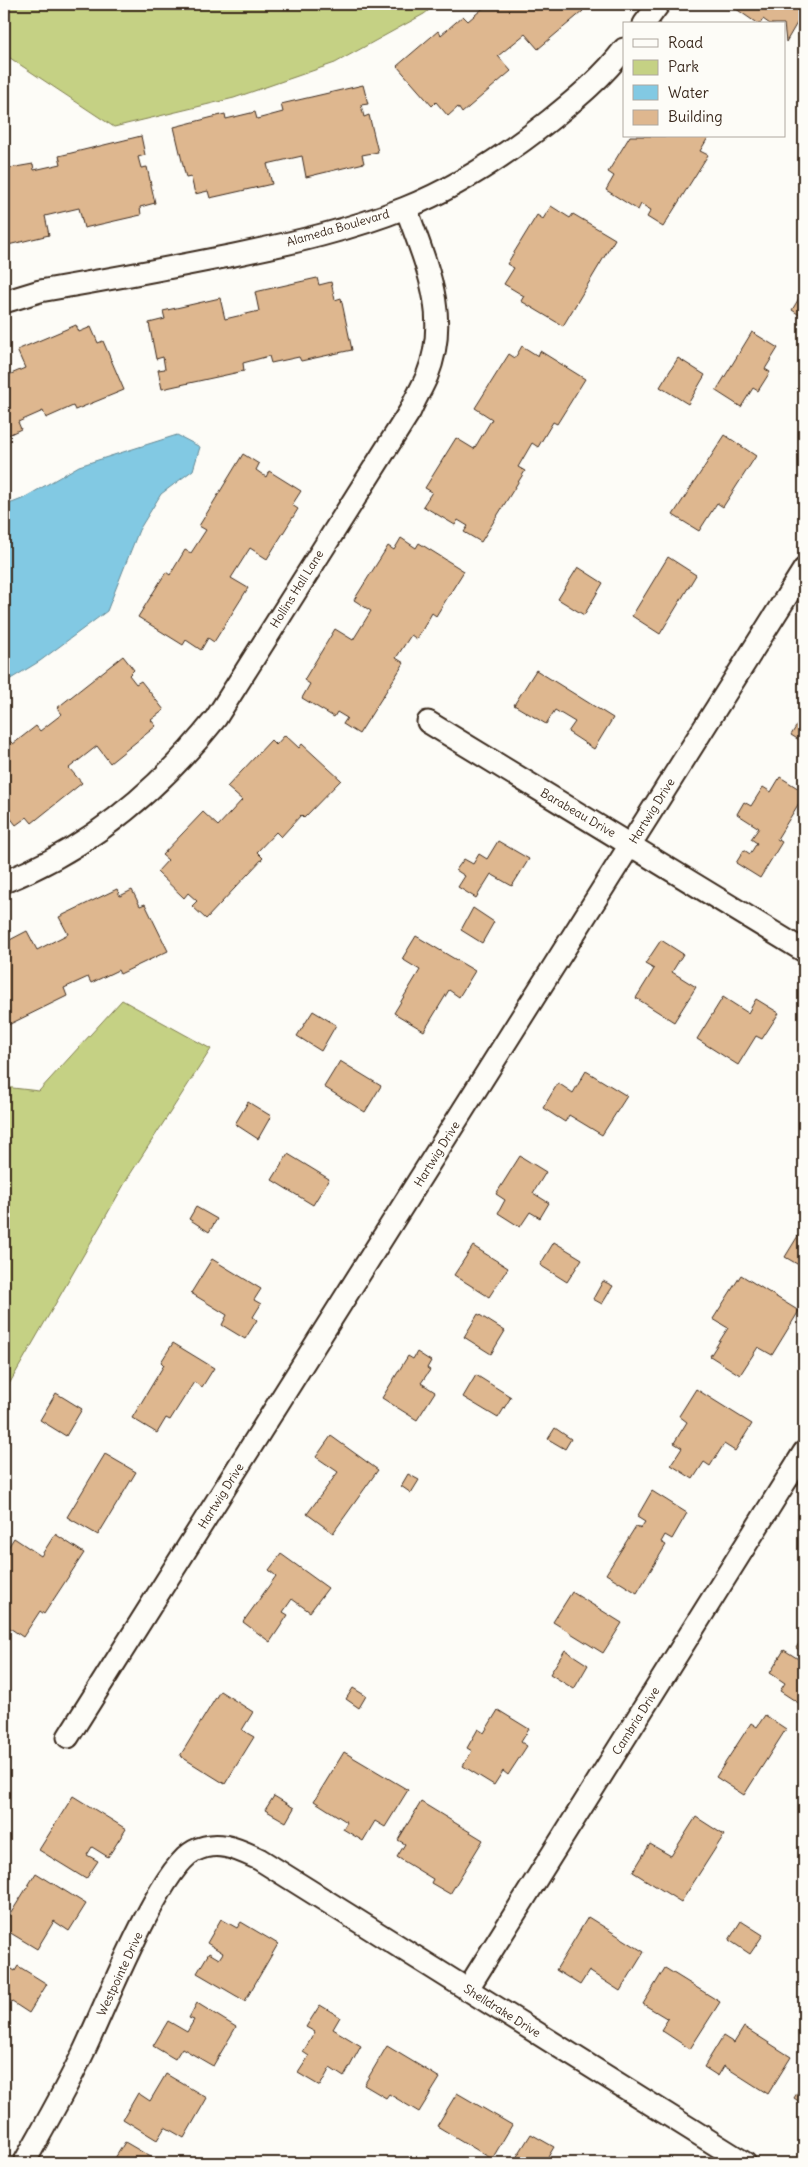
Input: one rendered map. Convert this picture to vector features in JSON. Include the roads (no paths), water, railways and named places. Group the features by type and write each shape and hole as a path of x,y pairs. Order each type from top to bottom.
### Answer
{"street":[{"path":"646,22 659,4"},
{"name":"Alameda Boulevard","path":"4,302 40,291 276,246 338,231 406,208 455,184 496,160 527,138 574,100 623,50"},
{"name":"Hollins Hall Lane","path":"4,882 76,846 98,831 142,798 185,756 216,718 410,411 427,375 435,348 437,313 432,279 406,208"},
{"name":"Hartwig Drive","path":"68,1737 804,569"},
{"name":"Barabeau Drive","path":"428,722 804,951"},
{"name":"Cambria Drive","path":"468,1990 804,1452"},
{"name":"Westpointe Drive","path":"24,2163 83,2053 129,1951 157,1898 175,1870 192,1852 210,1845 230,1846 258,1859"},
{"name":"Shelldrake Drive","path":"258,1859 746,2163"}],"water":[{"path":"177,435 200,447 193,470 161,494 139,530 107,611 40,661 4,683 4,506 22,499 79,466"}]}
